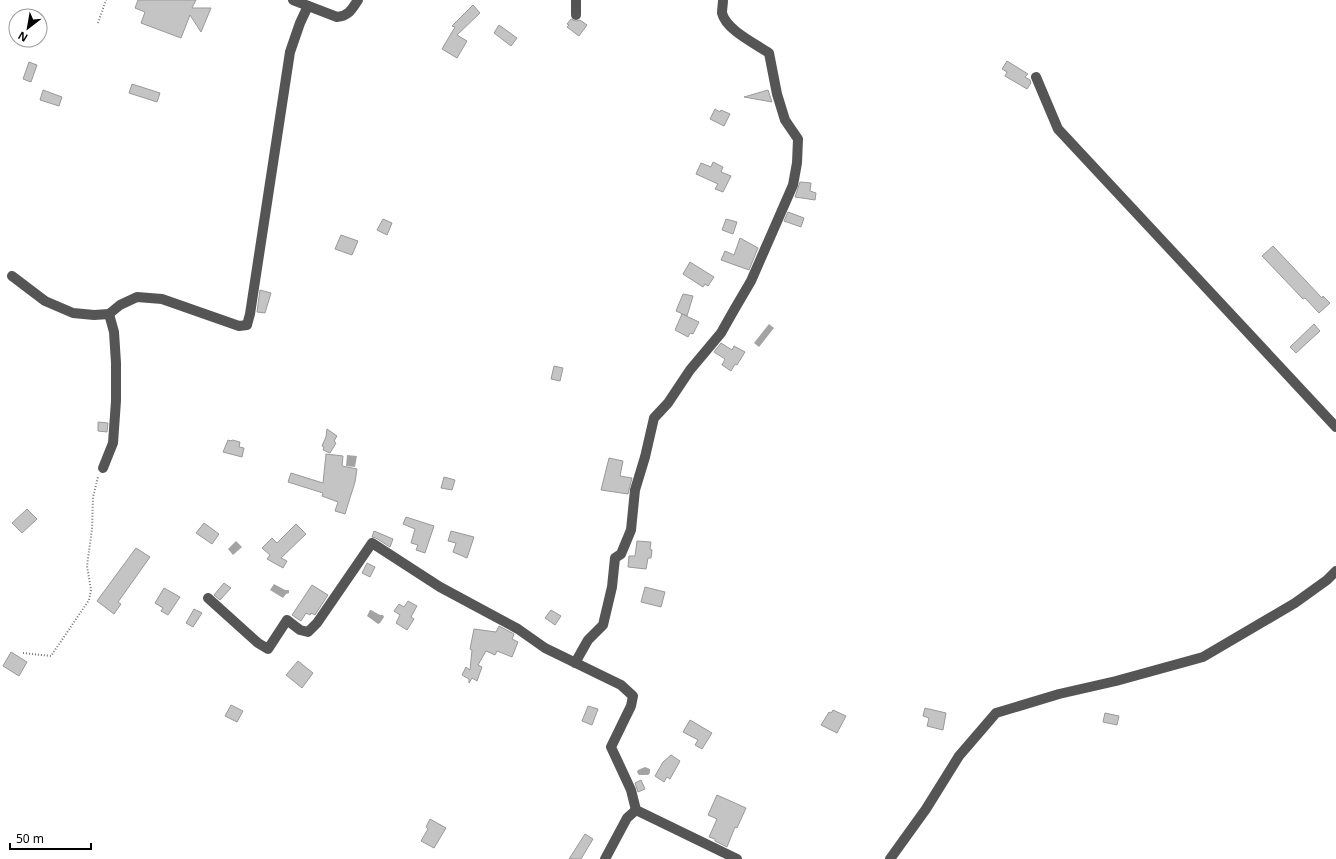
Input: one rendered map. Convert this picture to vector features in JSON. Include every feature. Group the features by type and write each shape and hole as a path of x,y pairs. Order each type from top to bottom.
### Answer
{"street":[{"path":"293,0 337,17 344,16 348,13 358,0"},
{"path":"576,0 576,15"},
{"path":"575,663 588,640 602,625 612,587 615,558 621,554 631,530 634,490 645,456 654,418 668,403 690,370 721,333 754,274 793,185 797,163 798,139 785,120 777,94 770,54 736,31 727,22 722,13 723,0"},
{"path":"12,276 45,301 73,313 94,316 109,314 120,305 137,297 162,299 239,326 247,325 256,278 290,52 300,23 308,6"},
{"path":"1036,77 1058,129 1336,427"},
{"path":"103,468 113,443 116,401 114,332 109,314"},
{"path":"208,598 258,643 268,649 287,620 300,630 308,632 317,623 372,543 440,587 518,629 545,648 621,685 633,696 631,706 611,746 631,790 636,810"},
{"path":"890,859 926,809 960,756 996,713 1059,694 1116,681 1203,656 1295,603 1327,580 1336,571"},
{"path":"605,859 627,818 636,810"},
{"path":"636,810 738,859"}],"path":[{"path":"98,23 106,0"},
{"path":"23,653 50,656 89,600 91,590 87,566 92,529 93,497 98,478 103,468"}],"shaded area":[{"path":"769,324 774,328 759,347 754,343"},
{"path":"347,455 357,456 355,467 346,466"},
{"path":"236,541 242,547 233,555 228,549"},
{"path":"274,584 285,590 289,590 289,593 283,598 270,590"},
{"path":"370,610 383,615 384,617 380,623 378,624 367,616"},
{"path":"645,767 650,769 650,773 648,775 639,775 637,772 638,770"}],"building":[{"path":"138,0 196,0 192,8 211,8 201,32 190,15 181,38 141,23 145,12 135,8"},
{"path":"473,5 480,13 457,35 467,41 457,58 442,49 455,27 452,26"},
{"path":"571,19 576,21 580,20 587,25 579,36 567,27 569,25 567,24"},
{"path":"499,25 517,38 511,46 494,33"},
{"path":"1007,61 1028,74 1025,77 1030,80 1031,83 1027,89 1005,76 1007,72 1002,69"},
{"path":"29,62 37,65 31,82 23,79"},
{"path":"132,84 160,93 157,102 129,93"},
{"path":"43,90 62,97 59,106 40,100"},
{"path":"768,90 772,102 744,97"},
{"path":"715,109 720,112 721,110 730,114 724,126 710,119"},
{"path":"713,162 723,167 721,172 731,176 723,192 715,189 718,184 696,174 701,163 711,167"},
{"path":"800,182 811,183 810,191 816,193 815,200 795,197"},
{"path":"788,212 804,218 801,227 784,221"},
{"path":"383,219 392,223 387,235 377,230"},
{"path":"726,219 737,222 733,234 722,230"},
{"path":"341,235 358,241 352,255 335,249"},
{"path":"740,238 758,248 749,270 721,260 725,251 734,255"},
{"path":"1273,246 1322,298 1323,296 1330,303 1319,313 1305,298 1303,299 1262,256"},
{"path":"690,262 714,277 708,286 705,284 703,287 683,274"},
{"path":"260,290 271,293 265,313 257,312"},
{"path":"683,294 693,296 687,316 676,311"},
{"path":"682,314 699,322 693,334 690,333 688,337 675,330"},
{"path":"1314,324 1320,331 1296,353 1290,347"},
{"path":"721,343 732,350 734,346 745,352 737,365 735,364 731,371 722,365 725,359 714,352"},
{"path":"554,366 563,368 560,381 551,379"},
{"path":"98,422 108,423 107,432 98,431"},
{"path":"327,429 337,436 334,441 336,443 330,453 323,450 324,447 322,446 326,437"},
{"path":"228,440 240,442 239,447 244,448 242,457 223,452"},
{"path":"326,454 343,456 342,466 357,469 355,482 345,514 335,511 338,502 322,496 323,493 288,482 291,473 323,483"},
{"path":"609,458 623,461 620,476 632,478 628,494 601,490"},
{"path":"444,477 455,480 452,490 441,488"},
{"path":"27,509 37,519 22,533 12,523"},
{"path":"406,517 434,526 425,553 416,550 418,545 411,543 415,529 403,524"},
{"path":"204,523 219,534 212,544 196,533"},
{"path":"296,524 306,534 281,558 287,561 283,568 267,559 270,555 262,548 272,538 277,543"},
{"path":"374,531 393,539 390,547 372,537"},
{"path":"451,531 474,537 467,558 453,552 456,543 448,541"},
{"path":"637,541 651,542 651,558 648,558 646,569 628,567 629,556 635,556"},
{"path":"136,548 150,557 118,602 121,604 114,614 97,601"},
{"path":"367,563 375,567 370,577 362,573"},
{"path":"224,583 231,588 220,600 214,595"},
{"path":"312,585 328,595 315,615 306,613 301,621 292,615"},
{"path":"645,587 665,592 661,607 641,602"},
{"path":"164,588 180,597 168,615 161,611 163,608 155,603"},
{"path":"408,601 417,606 411,617 414,619 407,630 396,623 400,615 394,611 399,604 404,607"},
{"path":"194,609 202,613 193,627 186,623"},
{"path":"551,610 561,616 555,625 545,618"},
{"path":"499,626 514,634 512,639 518,642 512,657 497,651 495,655 486,651 478,665 482,667 477,681 472,678 469,683 469,679 462,675 466,667 470,670 472,650 470,649 474,629 496,632"},
{"path":"11,652 27,662 19,676 3,666"},
{"path":"298,661 313,673 302,688 286,675"},
{"path":"231,705 243,711 237,722 225,716"},
{"path":"588,706 598,709 592,725 582,721"},
{"path":"925,708 946,713 943,730 927,726 929,718 923,716"},
{"path":"833,710 846,716 837,733 821,725 829,712 831,713"},
{"path":"1105,713 1119,716 1117,725 1103,722"},
{"path":"690,720 712,733 702,749 695,745 698,740 683,732"},
{"path":"671,755 680,761 670,779 667,777 664,782 655,776 663,762"},
{"path":"641,780 645,789 638,792 635,783"},
{"path":"717,795 746,808 737,828 735,827 727,847 709,837 717,819 708,815"},
{"path":"430,819 446,828 434,848 421,841 428,829 426,827"},
{"path":"585,834 593,839 581,859 569,859"}]}
